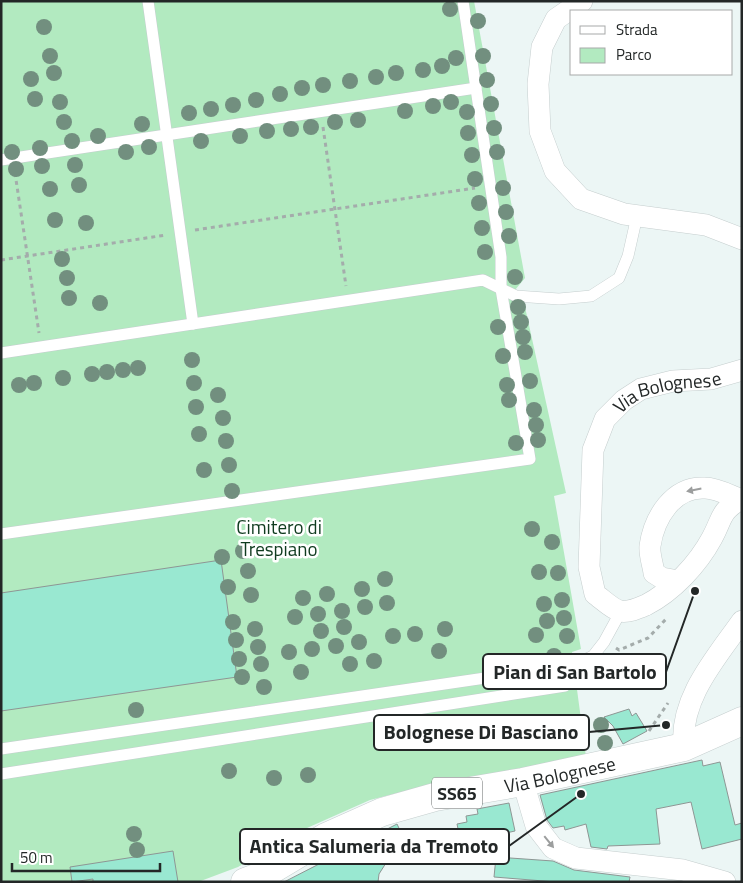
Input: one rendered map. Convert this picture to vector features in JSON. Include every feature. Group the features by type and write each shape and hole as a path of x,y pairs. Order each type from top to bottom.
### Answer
{"main road":[{"name":"Via Bolognese","path":"245,882 260,876 326,837 382,812 435,797 523,782 684,747 742,721"}],"street":[{"path":"582,1 556,19 542,47 538,84 540,131 555,171 581,199 624,214 706,225 742,239"},
{"name":"Via Bolognese","path":"621,611 595,594 589,567 593,450 605,419 624,400 641,388 674,381 711,379 742,370"},
{"path":"678,582 662,578 654,573 650,548 655,527 666,505 679,493 705,488 741,500"},
{"path":"621,611 636,610 655,600 678,582 713,537 721,516 729,506 741,500"},
{"path":"684,747 682,731 697,688 742,621"},
{"path":"523,782 536,826 553,848 576,858 683,870 725,882"}],"lane":[{"path":"148,1 193,324"},
{"path":"1,534 530,459 501,289 501,257 464,1"},
{"path":"1,160 476,88"},
{"path":"1,353 483,280 516,296 559,299 591,296 619,278 628,256 636,216"},
{"path":"1,749 574,665 593,656 604,642 621,611"},
{"path":"1,774 565,686"}],"path":[{"path":"321,111 348,301"},
{"path":"13,158 42,347"},
{"path":"1,260 490,186"},
{"path":"604,642 619,650 648,638 672,612"}],"green space":[{"name":"Cimitero di Trespiano","path":"1,1 474,1 525,278 515,290 517,301 525,307 566,493 554,496 581,649 572,652 586,757 429,785 370,800 298,832 238,867 198,882 1,882"}],"building":[{"path":"221,560 237,677 1,711 1,593"},
{"path":"629,709 632,716 636,713 647,731 623,744 613,726 604,717"},
{"path":"702,760 703,766 720,762 735,825 742,823 742,839 702,849 691,802 656,809 660,844 608,846 607,849 591,847 586,824 565,830 564,826 553,828 547,820 540,795"},
{"path":"509,803 515,831 461,843 457,824 467,822 466,816 478,814 477,809"},
{"path":"397,824 410,851 386,863 379,874 378,882 284,882"},
{"path":"173,851 178,882 93,882 93,879 72,882 70,867"},
{"path":"496,857 553,861 574,870 630,877 629,882 556,882 494,877"}],"place":[{"name":"Pian di San Bartolo","path":"695,591"},
{"name":"Bolognese Di Basciano","path":"666,725"},
{"name":"Antica Salumeria da Tremoto","path":"581,794"}]}
